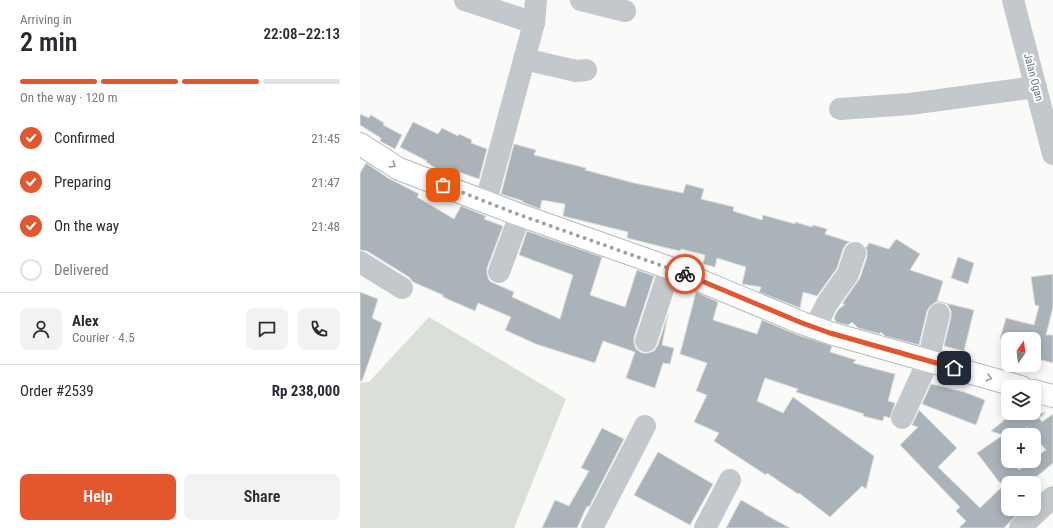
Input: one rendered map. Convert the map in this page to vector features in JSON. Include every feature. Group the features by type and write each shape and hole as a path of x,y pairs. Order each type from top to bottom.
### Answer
{"main road":[{"path":"360,144 399,168 520,215 670,268 830,333 1001,382"},
{"path":"1041,393 1053,396"}],"street":[{"path":"465,0 534,23"},
{"path":"486,201 534,23 536,0"},
{"path":"581,0 625,11"},
{"name":"Jalan Ogan","path":"1013,0 1053,154"},
{"path":"524,59 576,71 586,70"},
{"path":"840,109 910,104 1036,87"},
{"path":"498,272 520,215"},
{"path":"815,327 828,302 848,274 854,252"},
{"path":"360,262 402,288"},
{"path":"646,341 670,268"},
{"path":"902,418 928,361 939,314"},
{"path":"592,528 645,426"},
{"path":"705,528 730,480"},
{"path":"1020,528 1053,497"}],"shaded area":[{"path":"429,317 566,399 514,528 360,528 360,383 369,382"}],"building":[{"path":"360,114 369,118 371,115 384,123 383,125 402,135 395,149 380,141 381,138 360,125"},
{"path":"413,122 438,134 442,128 458,136 459,134 472,140 471,143 487,149 479,179 459,172 456,177 454,177 441,170 440,171 426,162 427,161 400,147"},
{"path":"514,144 536,150 534,155 586,168 585,170 634,183 683,193 686,184 704,189 701,199 734,207 733,211 762,220 763,215 795,224 795,222 812,227 813,225 827,229 825,234 850,242 846,244 843,249 837,268 817,296 803,292 800,308 759,292 761,287 742,284 746,267 717,258 715,267 703,264 705,255 681,249 680,251 627,238 628,232 563,216 565,204 542,200 540,209 522,202 523,201 501,194"},
{"path":"366,163 388,178 419,194 417,197 454,219 461,206 486,216 484,219 503,226 487,268 489,280 514,292 512,297 560,319 573,275 519,255 527,231 602,257 590,295 625,307 637,270 654,276 634,337 634,343 636,349 642,353 654,351 658,345 668,314 662,345 674,348 670,364 663,363 655,388 626,378 635,352 603,341 595,363 536,344 505,330 511,317 478,303 475,311 443,297 443,295 413,282 409,277 367,251 360,250 360,173"},
{"path":"896,239 920,254 910,270 943,281 937,301 941,302 936,302 930,306 927,311 919,345 885,336 881,332 880,334 858,328 852,322 848,325 836,322 834,318 838,310 845,304 842,304 860,278 867,257 865,247 867,247 869,243 889,249"},
{"path":"958,257 974,263 968,284 951,278"},
{"path":"1053,274 1053,307 1046,335 1053,335 1053,363 1041,360 1041,332 1002,332 1006,318 1034,325 1039,306 1035,305 1031,277"},
{"path":"360,292 378,299 372,318 382,323 362,381 360,381"},
{"path":"696,292 718,302 713,320 757,334 762,320 798,335 832,346 830,352 856,360 853,363 895,374 888,401 895,403 890,418 884,416 883,421 863,416 864,414 796,392 798,389 765,378 757,401 783,413 793,397 874,456 866,489 862,486 830,517 799,493 798,494 767,473 766,475 714,441 719,433 694,422 707,395 696,391 707,363 680,354"},
{"path":"943,302 974,310 964,351 944,346 951,311 948,305"},
{"path":"931,384 964,392 985,400 976,425 922,404"},
{"path":"919,410 957,448 938,467 980,508 1001,488 1001,516 1015,516 1004,528 959,528 966,521 956,511 960,507 900,445 918,427 912,425"},
{"path":"1053,414 1053,463 1037,476 1001,476 1000,483 977,453 1001,436 1001,468 1017,468 1019,470 1022,468 1041,468 1041,453 1046,450 1041,444 1041,428 1001,428 1001,434 991,431 1004,420 1040,420 1042,422"},
{"path":"602,428 624,439 589,507 587,506 577,528 542,528 555,500 569,506 589,471 581,468"},
{"path":"658,452 713,484 690,525 634,495"},
{"path":"741,500 764,514 790,528 726,528"}],"way so far":[{"path":"443,185 520,215 685,274"}],"route":[{"path":"685,274 802,323 830,333 954,368"}]}
